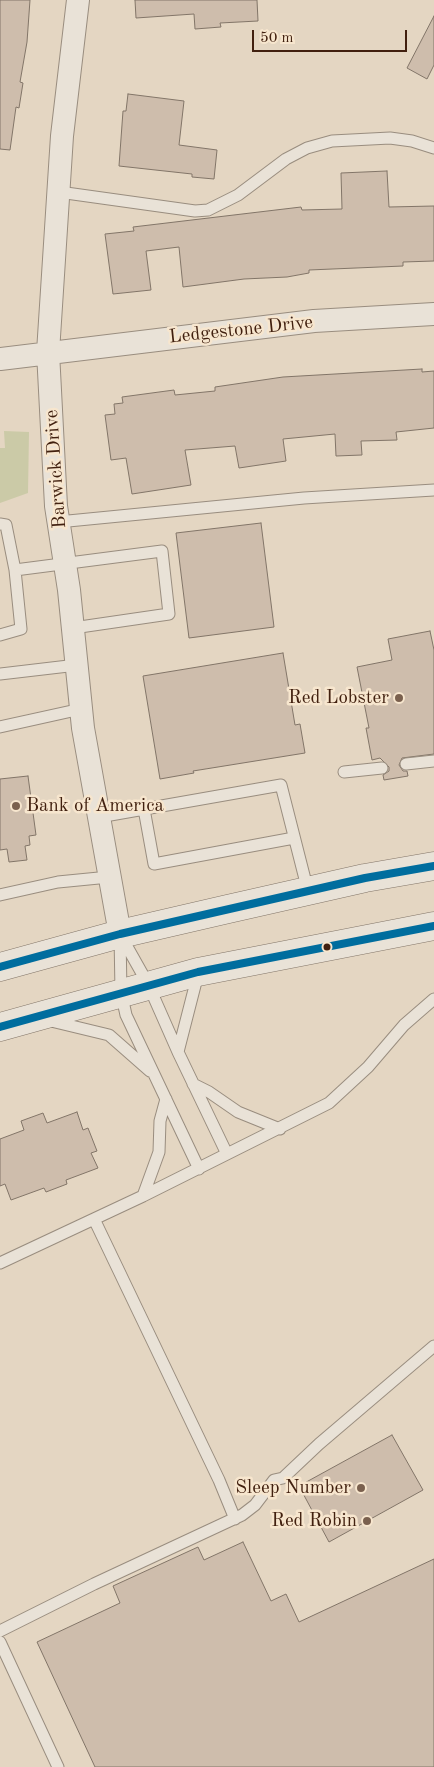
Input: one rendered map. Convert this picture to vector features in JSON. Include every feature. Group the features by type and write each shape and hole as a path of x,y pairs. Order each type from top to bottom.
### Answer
{"main road":[{"path":"0,967 120,934 308,891 434,866"},
{"path":"0,1027 148,984 198,972 434,926"}],"street":[{"name":"Barwick Drive","path":"78,0 62,136 48,352 58,522 65,562 81,709 120,934"},
{"name":"Ledgestone Drive","path":"0,359 314,321 434,314"}],"lane":[{"path":"59,192 195,211 208,210 238,195 286,158 307,148 332,141 390,138 412,141 434,148"},
{"path":"58,522 304,498 434,490"},
{"path":"0,524 6,525 15,570 21,628 0,635"},
{"path":"15,570 65,562 162,551 169,614 73,628"},
{"path":"0,674 77,665"},
{"path":"0,727 81,709"},
{"path":"406,764 434,761"},
{"path":"344,772 382,768"},
{"path":"99,818 281,785 308,891"},
{"path":"144,809 154,864 294,838"},
{"path":"0,895 58,882 109,877"},
{"path":"120,934 148,984 227,1154"},
{"path":"120,934 120,992 126,1015 199,1169"},
{"path":"178,1052 198,972"},
{"path":"0,1263 144,1196 329,1103 368,1067 404,1025 434,999"},
{"path":"32,1017 90,1029 108,1035 154,1075"},
{"path":"193,1084 209,1092 238,1112 280,1129"},
{"path":"144,1196 160,1152 160,1121 166,1099"},
{"path":"94,1219 220,1480 235,1518"},
{"path":"0,1631 94,1584 235,1518 255,1505 274,1480 283,1478 319,1444 434,1346"},
{"path":"0,1642 58,1767"}],"green space":[{"path":"4,431 29,432 28,493 0,503 0,448 5,448"}],"building":[{"path":"0,0 30,0 27,42 20,82 23,83 19,108 16,107 10,150 0,149"},
{"path":"135,0 257,0 258,21 220,23 221,27 195,29 194,14 136,18"},
{"path":"434,16 434,65 427,79 407,68"},
{"path":"128,94 184,101 179,145 217,150 214,179 192,177 192,174 119,166 123,111 126,111"},
{"path":"387,171 389,207 434,206 434,261 403,262 403,266 309,270 309,273 287,277 244,279 183,287 179,247 146,251 151,290 113,294 105,234 134,231 133,227 301,207 302,210 342,209 341,173"},
{"path":"422,369 422,372 434,371 434,428 396,432 397,440 361,441 362,455 336,456 335,434 283,439 286,461 239,468 235,446 185,450 191,485 132,494 126,458 111,460 105,415 115,414 114,404 123,403 122,397 174,390 175,395 215,391 215,387 283,377"},
{"path":"261,523 274,627 189,638 176,533"},
{"name":"Red Lobster","path":"430,631 434,650 434,754 402,758 399,765 403,771 407,771 408,776 384,780 383,775 389,771 389,767 380,758 372,760 366,728 369,728 357,667 392,660 388,639"},
{"path":"283,653 295,725 300,724 305,753 193,771 194,773 160,779 143,676"},
{"name":"Bank of America","path":"28,776 36,835 29,836 30,845 25,846 27,860 9,862 7,849 0,850 0,779"},
{"path":"77,1112 83,1130 88,1128 97,1151 91,1153 98,1168 66,1180 67,1184 46,1192 44,1188 11,1200 5,1184 0,1186 0,1139 24,1130 21,1121 43,1113 47,1123"},
{"name":"Sleep Number","path":"392,1435 423,1490 329,1542 299,1486"},
{"path":"243,1542 271,1601 286,1594 299,1622 434,1559 434,1767 95,1767 37,1642 120,1603 113,1586 198,1547 204,1560"}],"transit line":[{"path":"0,967 120,934 365,878 434,866"},
{"path":"0,1027 198,972 434,926"}],"place":[{"name":"Red Lobster","path":"399,698"},
{"name":"Bank of America","path":"16,806"},
{"name":"Sleep Number","path":"361,1488"},
{"name":"Red Robin","path":"367,1521"}]}
